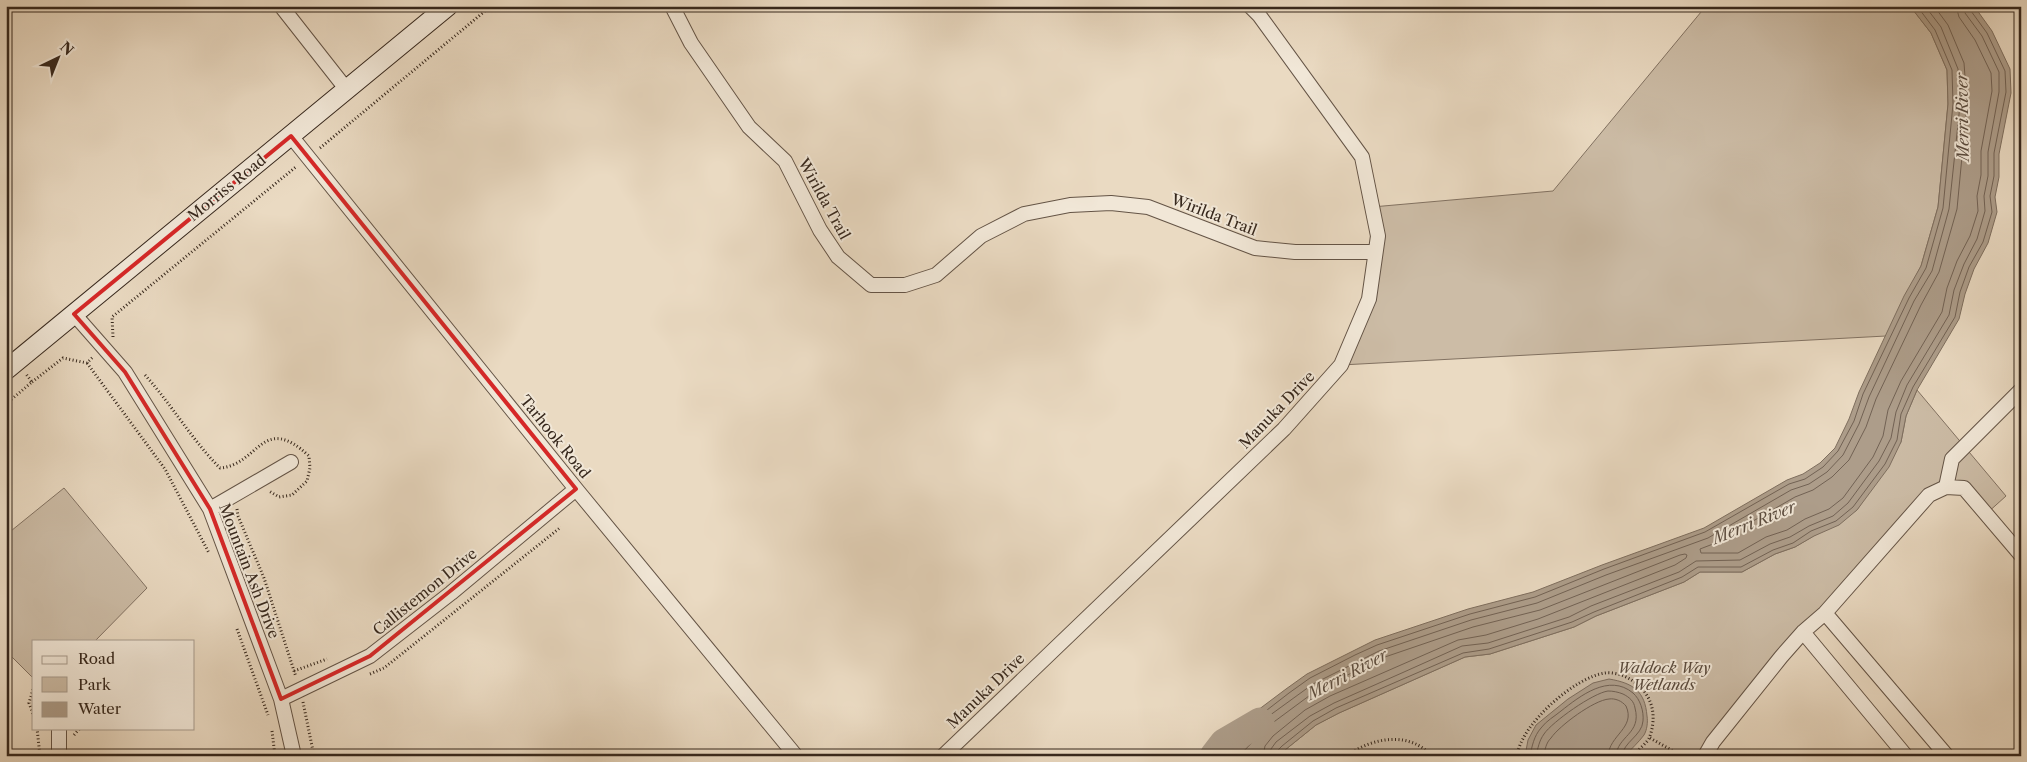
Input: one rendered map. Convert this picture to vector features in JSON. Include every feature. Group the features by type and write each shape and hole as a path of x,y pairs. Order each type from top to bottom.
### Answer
{"street":[{"path":"281,6 347,90"},
{"name":"Morriss Road","path":"6,370 448,6"},
{"name":"Wirilda Trail","path":"672,6 691,43 749,127 785,161 820,230 838,257 871,285 905,285 936,275 981,236 1024,214 1070,205 1111,203 1148,207 1255,248 1295,252 1376,252"},
{"name":"Manuka Drive","path":"942,756 1284,430 1341,365 1369,299 1378,236 1362,157 1259,15 1250,6"},
{"name":"Tarhook Road","path":"291,136 576,489 796,756"},
{"name":"Mountain Ash Drive","path":"74,314 125,372 210,509 281,699 294,756"},
{"path":"1946,487 1952,459 2021,390"},
{"path":"210,509 291,462"},
{"path":"1705,756 1713,742 1803,632 1825,613 1929,495 1946,487 1964,488 2021,555"},
{"name":"Callistemon Drive","path":"281,699 370,656 451,593 576,489"},
{"path":"1825,613 1947,756"},
{"path":"1803,632 1906,756"},
{"path":"58,756 59,730"}],"path":[{"path":"86,363 114,339 112,317 491,6"},
{"path":"32,382 64,358 86,363 165,469 212,557"},
{"path":"145,374 163,395 207,455 220,468 231,467 265,440 286,439 298,446 308,456 310,468 307,482 292,495 279,497 266,490"},
{"path":"236,505 238,516 264,578 300,689 314,756"},
{"path":"234,621 270,720"},
{"path":"294,671 329,658"},
{"path":"1517,756 1526,733 1535,718 1578,684 1605,672 1619,674 1643,688 1653,711 1650,738 1633,756"},
{"path":"32,694 30,703 32,710"},
{"path":"271,729 276,756"},
{"path":"37,730 40,756"},
{"path":"1650,738 1682,756"},
{"path":"1346,756 1369,742 1391,739 1410,741 1426,749 1432,756"}],"highlighted area":[{"path":"291,136 576,489 370,656 281,699 210,509 125,372 74,314"}],"green space":[{"path":"1706,6 1910,6 1931,33 1947,70 1948,104 1938,207 1921,266 1886,336 1341,365 1369,299 1378,236 1372,207 1553,191"},
{"name":"Waldock Way Wetlands","path":"1917,390 2006,496 1986,514 1964,488 1929,495 1705,756 1280,756 1316,725 1465,657 1490,654 1574,627 1596,616 1684,582 1700,572 1742,572 1775,554 1795,547 1857,510 1901,442 1906,416"},
{"path":"64,488 147,588 96,640 32,640 32,677 6,651 6,535"}],"water":[{"path":"1910,6 1974,6 1992,31 2010,69 2011,93 1999,154 1999,177 1995,197 1997,212 1988,243 1974,269 1959,319 1917,390 1906,416 1901,442 1889,467 1857,510 1839,525 1795,547 1775,554 1742,572 1700,572 1684,582 1596,616 1574,627 1490,654 1465,657 1316,725 1280,756 1213,756 1254,713 1286,689 1307,674 1375,640 1468,609 1533,592 1704,528 1787,480 1803,474 1820,463 1835,448 1904,296 1921,266 1938,207 1948,104 1947,70 1931,33"},
{"path":"1609,679 1631,686 1640,694 1646,707 1647,728 1645,733 1625,756 1525,756 1528,740 1536,725 1568,699 1593,683"}],"waterway":[{"name":"Merri River","path":"1214,756 1224,743 1260,722"}]}
